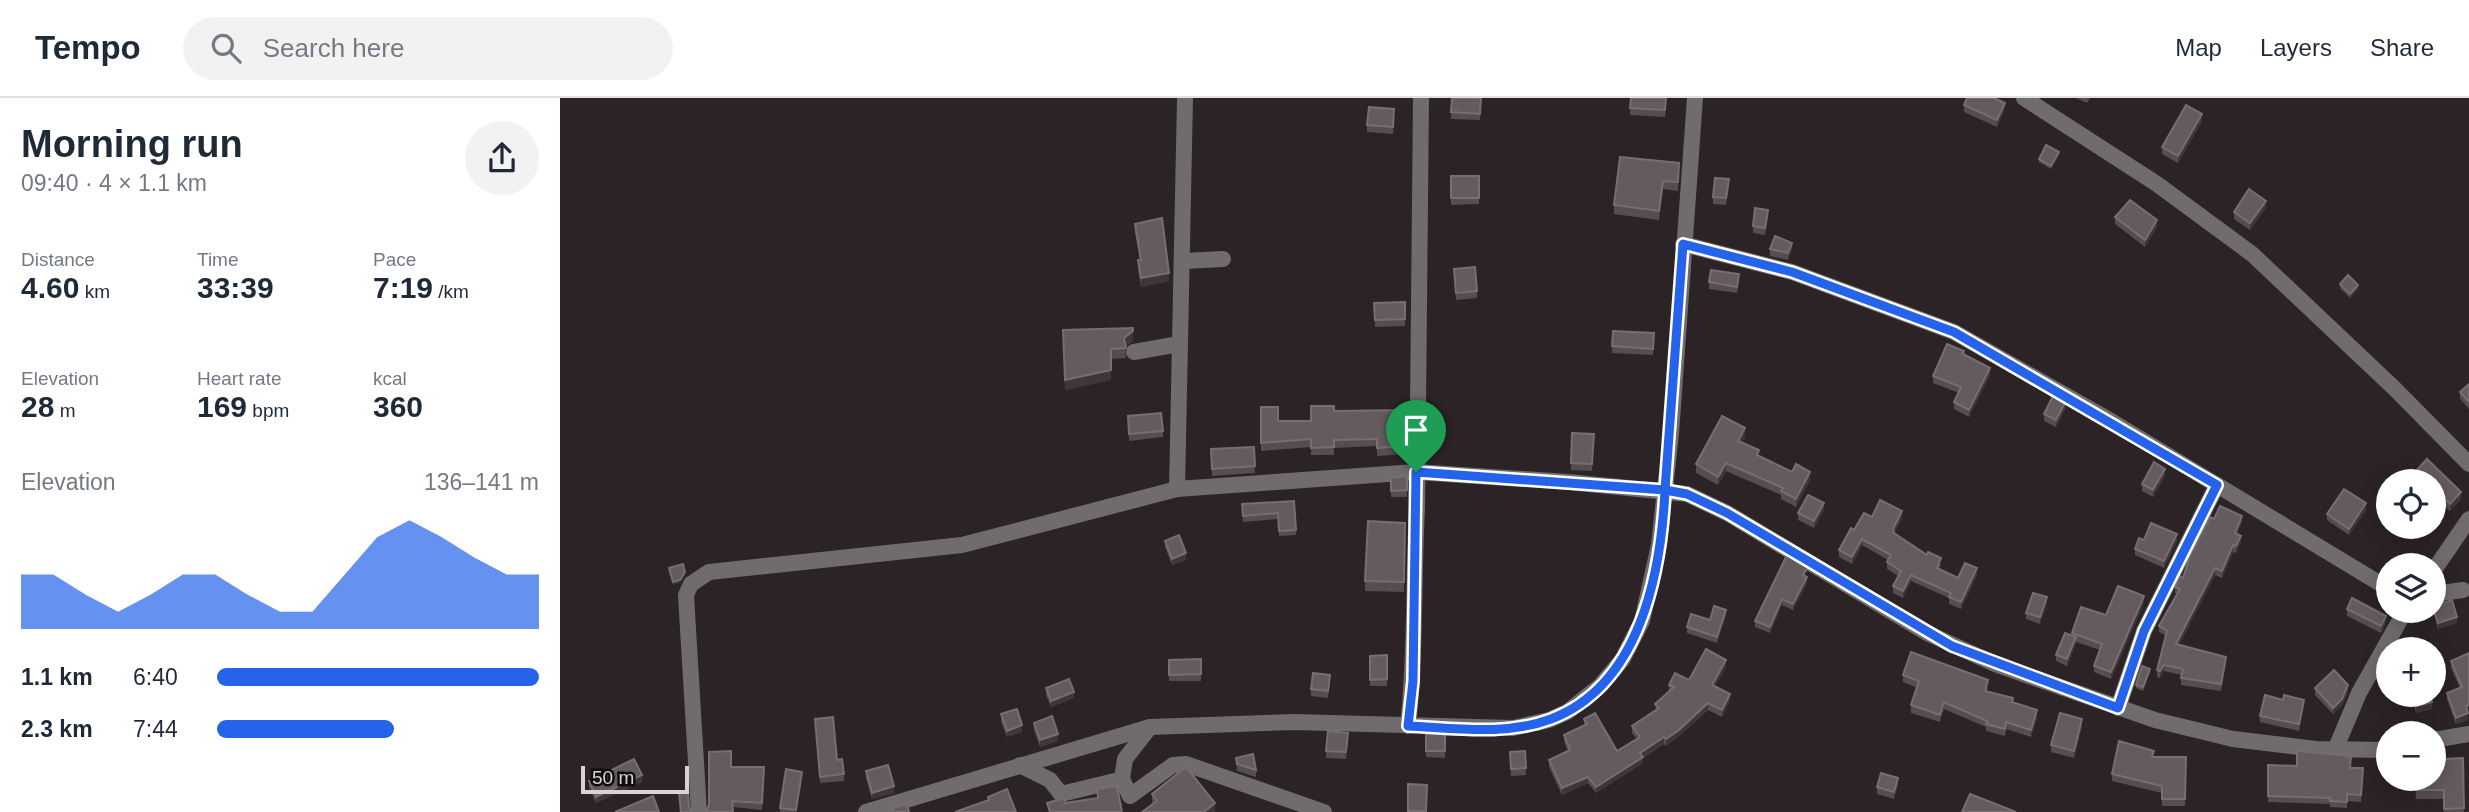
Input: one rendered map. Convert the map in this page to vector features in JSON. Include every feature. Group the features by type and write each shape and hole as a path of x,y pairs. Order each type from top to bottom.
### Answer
{"street":[{"path":"1177,489 1185,98"},
{"path":"1408,726 1413,681 1421,98"},
{"path":"866,812 915,806 1020,765 1150,727 1294,722 1513,728 1549,720 1567,712 1600,686 1622,660 1642,621 1659,545 1695,98"},
{"path":"2024,98 2147,177 2252,254 2394,388 2469,464"},
{"path":"1683,244 1792,272 1954,332 2376,581"},
{"path":"1183,261 1223,259"},
{"path":"1134,352 1179,344"},
{"path":"699,812 686,595 698,577 709,572 962,545 1177,489 1240,487 1416,472 1665,490 1687,494 1727,513 1952,646 2118,708 2233,739 2335,750 2376,750"},
{"path":"2118,708 2144,631 2217,485"},
{"path":"2446,553 2469,519"},
{"path":"2446,592 2463,590"},
{"path":"2335,750 2359,693 2398,623"},
{"path":"1150,727 1125,759 1122,779 1130,796 1173,765 1186,764 1324,812"},
{"path":"2446,738 2469,734"},
{"path":"1020,765 1047,777 1061,794 1122,779"}],"building":[{"path":"1452,98 1481,98 1480,114 1451,112"},
{"path":"1631,98 1666,98 1665,110 1630,108"},
{"path":"1967,98 1994,98 2005,103 1997,120 1964,105"},
{"path":"2186,105 2202,114 2178,156 2162,147"},
{"path":"1369,107 1394,109 1393,127 1367,125"},
{"path":"2046,145 2059,152 2051,166 2039,159"},
{"path":"1620,157 1679,163 1678,182 1663,181 1659,211 1614,205"},
{"path":"1451,176 1479,176 1479,198 1451,198"},
{"path":"1715,178 1729,179 1726,198 1713,197"},
{"path":"2249,189 2266,201 2250,223 2234,212"},
{"path":"2130,200 2157,220 2145,240 2115,217"},
{"path":"1755,208 1768,210 1765,228 1753,226"},
{"path":"1162,218 1169,273 1141,278 1135,224"},
{"path":"1775,236 1792,243 1788,253 1770,249"},
{"path":"1475,267 1477,291 1456,293 1454,269"},
{"path":"1711,270 1739,274 1737,287 1709,282"},
{"path":"2348,275 2358,285 2350,294 2340,284"},
{"path":"1405,302 1405,319 1375,320 1374,303"},
{"path":"1133,328 1124,338 1126,348 1111,349 1111,370 1065,380 1063,330"},
{"path":"1613,331 1654,333 1653,349 1612,346"},
{"path":"1947,344 1964,351 1963,354 1990,368 1969,410 1954,402 1961,387 1933,376"},
{"path":"2469,384 2469,402 2460,392"},
{"path":"2054,394 2066,401 2056,420 2044,414"},
{"path":"1311,406 1334,406 1334,411 1407,410 1407,446 1377,448 1377,439 1334,440 1334,447 1311,448 1311,439 1261,443 1261,407 1278,407 1278,421 1311,421"},
{"path":"1161,413 1163,431 1129,434 1128,416"},
{"path":"1722,416 1745,428 1738,441 1759,450 1757,455 1792,472 1796,464 1810,472 1796,499 1781,491 1783,488 1726,463 1718,477 1696,464"},
{"path":"1572,433 1594,434 1592,464 1571,463"},
{"path":"1254,447 1255,466 1212,469 1211,449"},
{"path":"2427,459 2437,469 2418,469"},
{"path":"2154,462 2165,469 2153,490 2142,484"},
{"path":"1407,476 1407,490 1391,491 1391,478"},
{"path":"2446,477 2461,492 2450,504 2446,500"},
{"path":"2344,489 2366,503 2349,529 2327,514"},
{"path":"1808,495 1824,503 1814,521 1798,513"},
{"path":"1880,500 1902,511 1893,529 1894,533 1927,555 1928,552 1941,558 1937,568 1958,578 1965,563 1977,568 1961,602 1949,597 1951,593 1911,575 1903,591 1893,586 1901,571 1887,562 1891,555 1862,539 1852,557 1839,550 1851,528 1854,530 1864,513 1872,517"},
{"path":"1294,501 1296,530 1279,531 1278,513 1243,516 1242,504"},
{"path":"2220,506 2242,516 2235,533 2241,536 2236,546 2233,545 2222,571 2215,568 2176,644 2226,657 2221,684 2181,678 2183,669 2164,665 2160,671 2157,670 2167,631 2159,626 2180,589 2175,587 2180,576 2183,578 2190,556 2210,517 2214,519"},
{"path":"1368,521 1405,523 1404,582 1365,581"},
{"path":"2151,523 2177,534 2164,561 2135,549 2139,538 2144,540"},
{"path":"1179,535 1186,553 1172,559 1165,541"},
{"path":"1787,555 1808,567 1803,575 1807,577 1793,604 1782,599 1770,627 1755,621"},
{"path":"683,564 685,572 680,580 673,582 669,568"},
{"path":"2118,586 2144,596 2111,672 2094,666 2102,644 2072,633 2081,607 2106,615"},
{"path":"2033,593 2047,597 2040,617 2026,613"},
{"path":"2352,598 2376,611 2376,623 2382,623 2381,626 2347,609"},
{"path":"2452,600 2457,617 2446,620 2446,602"},
{"path":"1714,606 1726,610 1717,637 1687,627 1691,614 1710,620"},
{"path":"2065,633 2076,637 2067,659 2056,655"},
{"path":"1706,649 1726,660 1712,685 1730,694 1722,710 1708,703 1679,730 1640,753 1643,757 1596,787 1588,777 1562,788 1549,760 1570,750 1564,735 1587,724 1584,719 1595,713 1617,751 1640,737 1632,726 1659,708 1655,704 1674,687 1669,685 1675,673 1689,680"},
{"path":"1911,652 1988,680 1985,691 2013,698 2012,702 2037,710 2031,730 2006,722 2005,729 1986,724 1987,721 1944,702 1940,715 1911,705 1919,681 1903,675"},
{"path":"2469,653 2469,705 2466,706 2468,713 2456,718 2447,693 2462,687 2451,661"},
{"path":"1387,655 1387,679 1370,680 1370,656"},
{"path":"1201,659 1201,674 1169,675 1169,660"},
{"path":"2142,666 2150,669 2143,687 2136,685"},
{"path":"2334,670 2348,685 2342,699 2333,708 2315,688"},
{"path":"1313,673 1330,675 1328,691 1311,689"},
{"path":"1069,679 1074,692 1051,701 1046,688"},
{"path":"2265,695 2283,700 2284,695 2304,700 2299,724 2260,716"},
{"path":"1017,709 1022,725 1007,731 1001,714"},
{"path":"2060,713 2082,719 2074,751 2051,745"},
{"path":"1052,716 1058,734 1040,740 1034,723"},
{"path":"833,717 837,760 842,759 844,774 820,777 815,719"},
{"path":"1426,730 1445,731 1445,751 1426,751"},
{"path":"1328,731 1348,733 1346,752 1326,751"},
{"path":"2119,741 2154,751 2152,757 2186,757 2185,799 2162,799 2162,786 2112,774"},
{"path":"731,751 731,767 764,767 762,803 732,801 733,812 706,812 709,805 709,752"},
{"path":"1525,751 1526,768 1511,769 1510,752"},
{"path":"2297,751 2351,756 2350,768 2363,768 2361,795 2347,794 2347,802 2330,801 2330,798 2268,796 2268,765 2297,766"},
{"path":"1253,754 1256,770 1237,764 1236,758"},
{"path":"2463,758 2464,808 2444,809 2446,759"},
{"path":"634,759 642,775 596,797 589,781"},
{"path":"888,765 894,786 872,793 866,771"},
{"path":"1186,767 1215,803 1204,812 1142,812 1157,801 1152,794"},
{"path":"786,769 802,772 796,810 780,808"},
{"path":"1881,773 1898,778 1894,792 1877,787"},
{"path":"1408,784 1427,785 1426,811 1408,811"},
{"path":"1117,786 1122,812 1050,812 1047,803 1064,798 1065,803 1098,798 1097,789"},
{"path":"1007,789 1016,812 955,812 989,800 988,797"},
{"path":"688,792 692,812 681,812 679,793"},
{"path":"1970,794 2016,812 1962,812"},
{"path":"653,796 659,812 615,812"},
{"path":"907,804 909,812 894,812 893,808"}],"route":[{"path":"1416,472 1413,681 1408,726 1477,729 1513,728 1549,720 1567,712 1600,686 1622,660 1642,621 1653,580 1664,517 1665,490 1687,494 1727,513 1952,646 2118,708 2144,631 2217,485 1954,332 1792,272 1683,244 1665,490 1416,472"}]}
